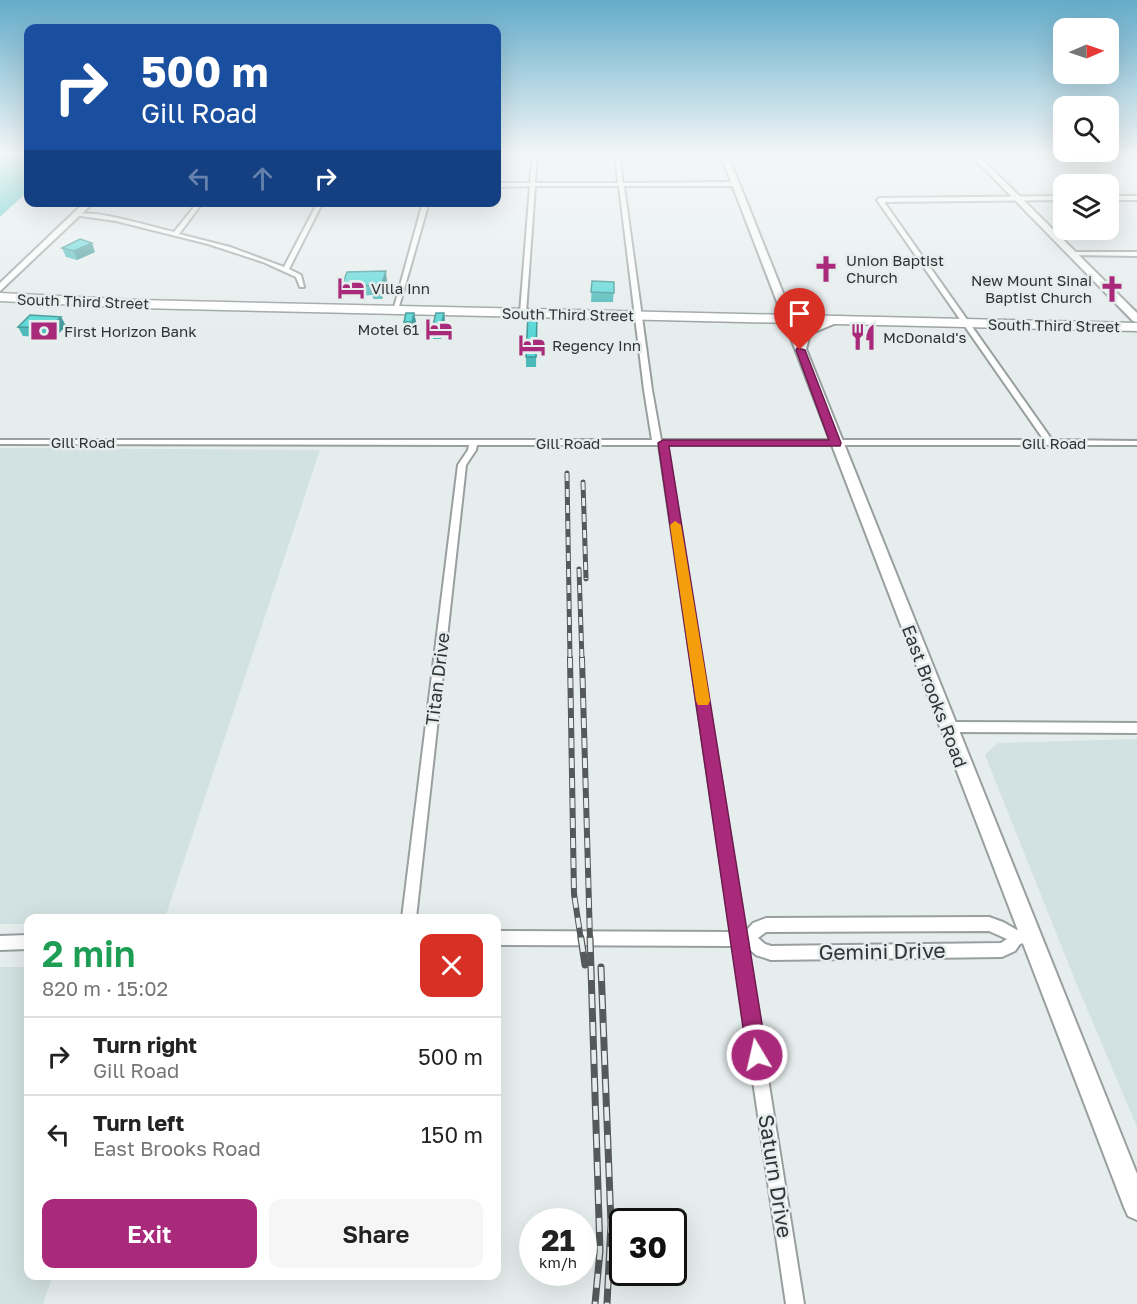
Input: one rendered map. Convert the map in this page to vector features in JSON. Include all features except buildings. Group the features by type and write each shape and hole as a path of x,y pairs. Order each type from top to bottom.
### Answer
{"highway":[{"name":"South Third Street","path":"0,297 138,304 1137,327"}],"main road":[{"name":"East Brooks Road","path":"748,214 947,728 1023,938 1137,1207"},
{"path":"1032,214 1137,319"},
{"path":"0,288 77,215"},
{"path":"800,350 805,332 821,324 836,321"}],"street":[{"path":"176,234 192,214"},
{"path":"286,269 315,214"},
{"path":"394,310 422,214"},
{"path":"523,313 530,214"},
{"name":"Saturn Drive","path":"625,214 638,315 744,939 795,1304"},
{"path":"890,214 1050,443"},
{"path":"77,215 102,216 225,248 286,269 302,279 302,286"},
{"path":"1072,254 1137,254"},
{"name":"Gill Road","path":"0,442 1137,443"},
{"name":"Titan Drive","path":"409,914 462,465 472,450 473,443"},
{"path":"947,728 1137,728"},
{"name":"Gemini Drive","path":"744,939 763,926 989,924 1000,926 1023,938"},
{"name":"Gemini Drive","path":"501,938 744,939 761,950 771,953 1002,950 1023,938"},
{"path":"0,943 24,942"}],"shaded area":[{"path":"0,448 320,450 166,914 24,914 24,924 0,924"},
{"path":"1137,739 1137,1127 1077,985 985,755 998,743"},
{"path":"0,967 24,967 24,1280 51,1280 43,1304 0,1304"}],"railway":[{"path":"567,473 570,660"},
{"path":"583,482 586,579"},
{"path":"579,569 582,660"},
{"path":"570,658 574,894 581,940"},
{"path":"582,658 590,940"},
{"path":"581,938 585,965"},
{"path":"590,938 600,1251 595,1304"},
{"path":"601,967 611,1224 607,1304"}],"slow traffic":[{"path":"675,525 703,701"}],"place":[{"name":"Union Baptist Church","path":"826,269"},
{"name":"Villa Inn","path":"351,288"},
{"name":"New Mount Sinai Baptist Church","path":"1112,289"},
{"name":"Motel 61","path":"439,329"},
{"name":"First Horizon Bank","path":"44,331"},
{"name":"McDonald's","path":"863,337"},
{"name":"Regency Inn","path":"532,345"}],"route":[{"path":"757,1055 663,443 836,443 800,350"}]}
